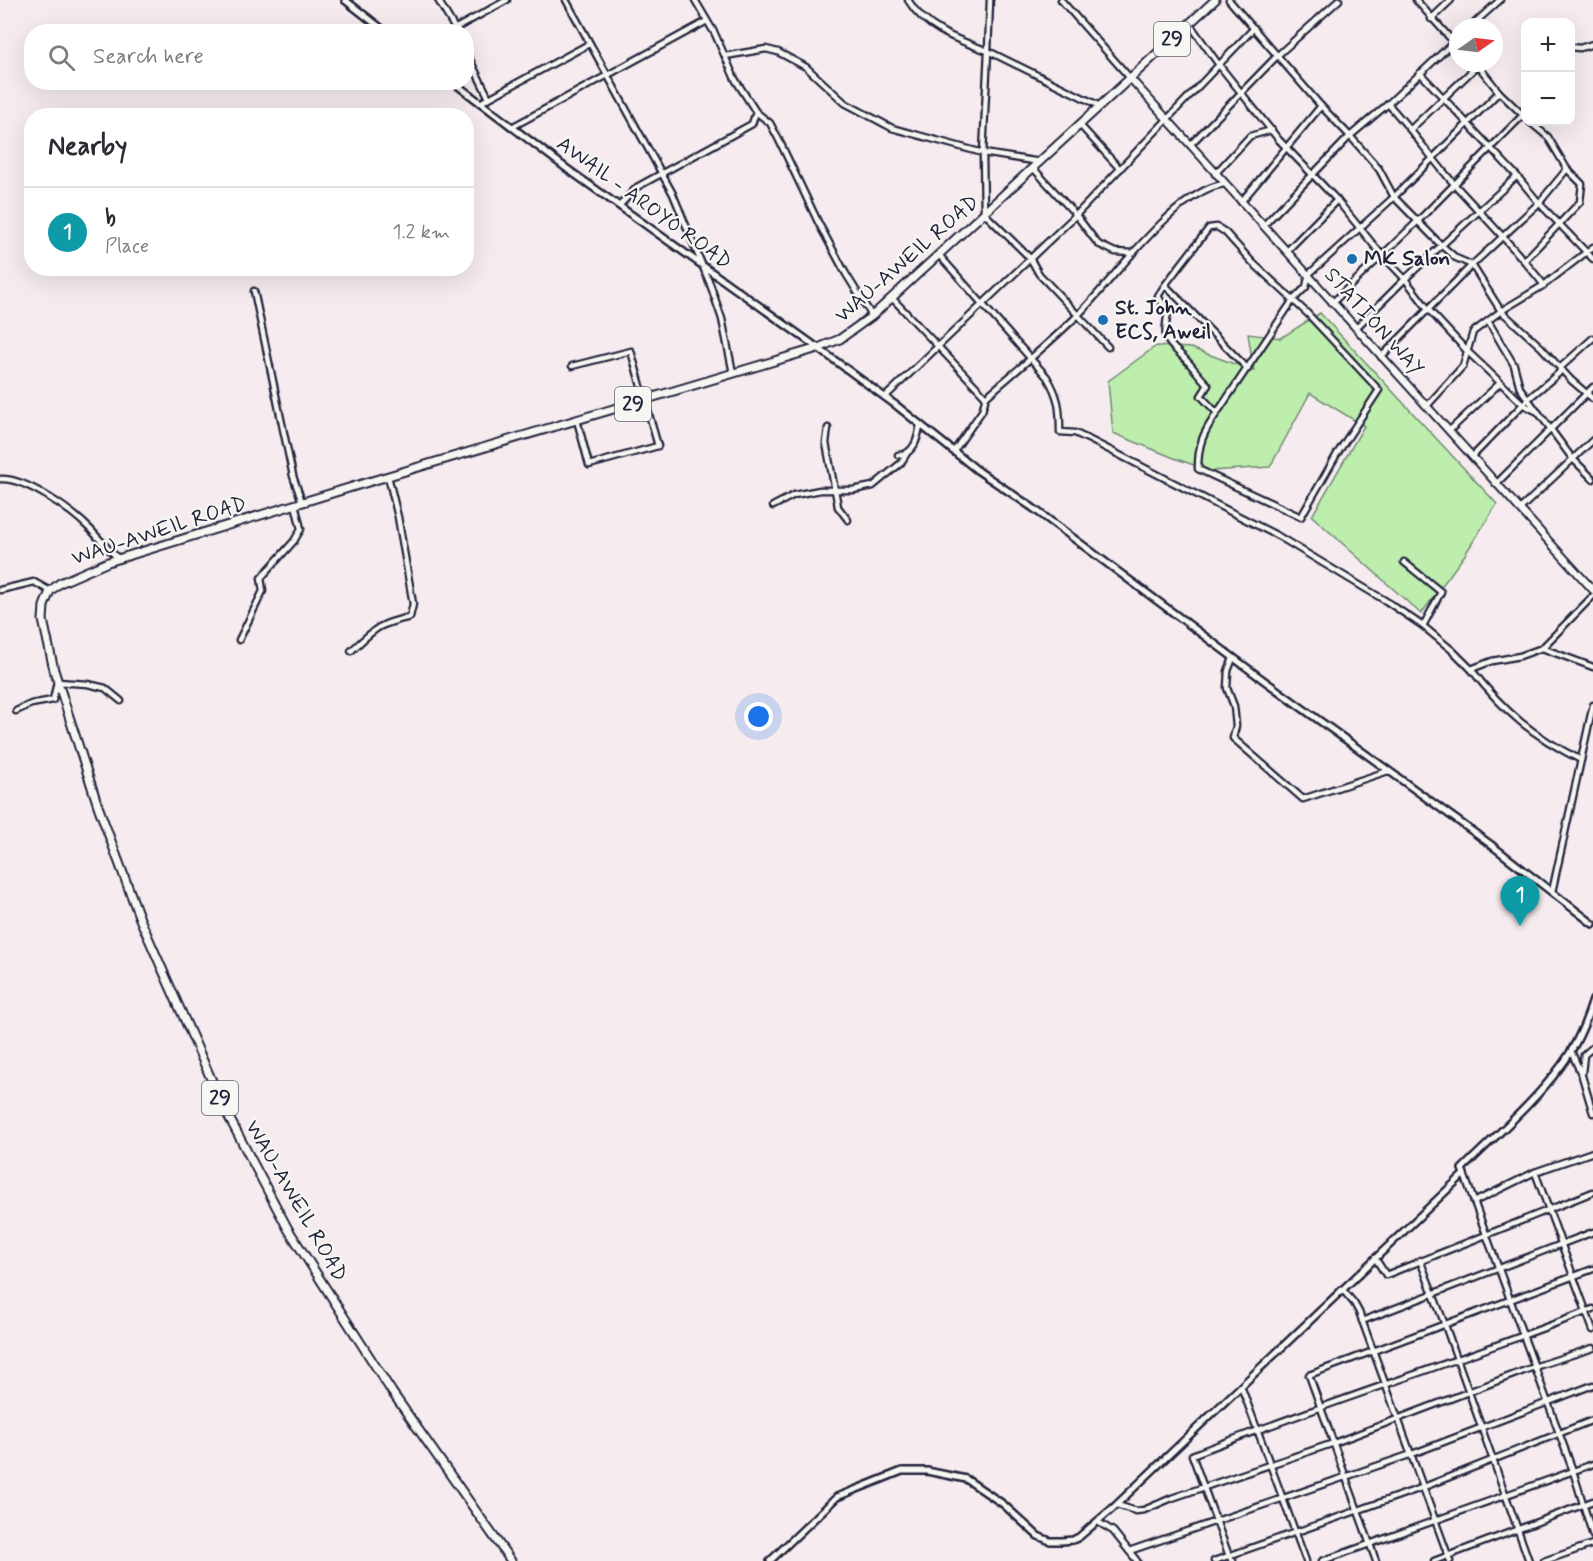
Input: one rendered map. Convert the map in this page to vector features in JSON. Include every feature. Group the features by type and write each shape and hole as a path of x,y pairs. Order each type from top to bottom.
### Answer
{"main road":[{"name":"WAU-AWEIL ROAD","path":"511,1561 392,1392 288,1229 256,1170 200,1055 140,919 98,806 57,682 42,612 50,591 73,576 118,558 818,348 840,339 892,298 1211,1"},
{"name":"STATION WAY","path":"1130,78 1593,590"}],"street":[{"path":"345,0 376,24"},
{"path":"438,0 452,24"},
{"path":"466,24 507,0"},
{"path":"566,0 674,194 722,320 733,373"},
{"path":"695,0 735,79 756,112 770,123 819,224 872,316"},
{"path":"908,0 928,21 946,35 988,51 1100,106"},
{"path":"990,0 983,153 984,213 1030,258 1039,274 1108,347"},
{"path":"1061,0 1130,78"},
{"path":"1230,0 1321,106 1379,169 1394,197 1441,245 1456,258 1472,265 1501,311 1542,347 1571,380 1593,399"},
{"path":"1191,145 1278,55 1339,0"},
{"path":"1416,0 1449,39"},
{"path":"1431,19 1451,0"},
{"path":"1480,18 1500,0"},
{"path":"512,127 707,21"},
{"path":"1189,23 1241,94 1286,148 1337,200 1428,309 1467,351 1524,405 1538,412"},
{"path":"885,397 1076,215 1254,28"},
{"path":"480,103 590,44"},
{"path":"1575,48 1593,44"},
{"path":"1264,225 1350,136 1449,47"},
{"path":"725,56 766,49 778,52 806,67 845,103 892,128 983,153 1040,162"},
{"path":"474,68 489,98"},
{"path":"1411,129 1469,72"},
{"path":"1483,72 1499,92 1521,113"},
{"path":"1420,73 1593,259"},
{"name":"AWAIL - AROYO ROAD","path":"463,90 704,268 885,397 954,452 1389,771 1593,924"},
{"path":"1217,413 1201,396 1208,385 1169,345 1164,331 1168,313 1158,296 1209,228 1217,227 1225,232 1252,262 1293,300 1379,390 1337,454 1301,517 1198,470 1198,450 1204,431 1217,413 1248,369 1293,300 1306,287 1309,274 1394,197 1499,92"},
{"path":"1388,104 1411,129 1454,184 1525,260 1544,285"},
{"path":"1241,202 1321,106"},
{"path":"620,206 637,187 753,124 756,112"},
{"path":"1332,303 1521,119"},
{"path":"1079,124 1120,169"},
{"path":"1525,260 1580,202 1582,184 1568,170 1548,137 1535,126"},
{"path":"1215,174 1250,136 1272,130"},
{"path":"1033,168 1076,215 1098,244 1115,252 1134,253"},
{"path":"1381,357 1472,265 1539,203 1568,170"},
{"path":"1356,328 1441,245 1517,176"},
{"path":"954,452 982,411 986,397 1078,314 1162,223 1193,197 1224,184"},
{"path":"1287,251 1337,200"},
{"path":"1427,406 1462,366 1473,332 1501,311 1544,285 1593,247"},
{"path":"939,255 1047,377 1057,394 1060,407 1060,432 1075,433 1090,440 1278,536 1386,601 1423,626 1453,651 1516,720 1555,747 1581,760"},
{"path":"1165,285 1248,369"},
{"path":"239,640 263,591 261,578 294,542 301,529 299,503 254,291"},
{"path":"892,298 986,397"},
{"path":"1488,321 1514,365 1520,388 1572,458 1593,479"},
{"path":"1472,457 1528,399 1559,373 1561,367 1593,338"},
{"path":"572,366 631,351 658,446 589,465 577,420"},
{"path":"1449,431 1500,382"},
{"path":"1496,484 1593,387"},
{"path":"772,506 794,495 820,489 853,490 873,486 901,463 915,444 920,425"},
{"path":"828,428 826,443 838,507 849,520"},
{"path":"1520,509 1593,440"},
{"path":"898,455 907,453"},
{"path":"351,651 373,629 384,623 410,617 413,604 388,476"},
{"path":"0,479 26,483 40,492 87,526 118,558"},
{"path":"1404,562 1441,592 1423,626"},
{"path":"0,590 34,582 50,591"},
{"path":"1471,669 1542,648 1593,596"},
{"path":"1542,648 1593,667"},
{"path":"1233,658 1228,671 1227,687 1234,706 1236,726 1233,738 1303,799 1389,771"},
{"path":"16,711 30,704 53,700 57,682 88,684 105,688 121,701"},
{"path":"1552,892 1574,801 1593,705"},
{"path":"1593,1000 1562,1066 1462,1169 1573,1471 1593,1536"},
{"path":"1582,1076 1584,1055 1593,1047"},
{"path":"1571,1051 1582,1076 1593,1113"},
{"path":"1474,1202 1535,1173 1593,1152"},
{"path":"1535,1173 1593,1330"},
{"path":"770,1561 837,1497 902,1471 927,1471 966,1479 1003,1504 1038,1536 1050,1541 1073,1540 1117,1505 1464,1174"},
{"path":"1375,1258 1386,1275 1593,1192"},
{"path":"1362,1321 1593,1232"},
{"path":"1420,1260 1529,1561"},
{"path":"1376,1561 1309,1375 1593,1269"},
{"path":"1342,1289 1354,1303 1374,1351 1449,1558"},
{"path":"1233,1561 1192,1455 1593,1309"},
{"path":"1117,1505 1136,1511 1144,1510 1334,1443 1534,1367 1593,1348"},
{"path":"1129,1551 1412,1454 1593,1385"},
{"path":"1241,1386 1306,1561"},
{"path":"1214,1561 1424,1486 1593,1420"},
{"path":"1322,1561 1593,1464"},
{"path":"1434,1561 1449,1558 1593,1501"},
{"path":"1098,1522 1113,1531 1137,1561"},
{"path":"1544,1561 1593,1544"}],"green space":[{"path":"1320,313 1497,504 1464,556 1421,614 1312,516 1364,426 1310,393 1270,467 1211,471 1113,433 1108,381 1156,346 1191,348 1254,371 1248,334 1281,338"}],"place":[{"name":"MK Salon","path":"1352,259"},
{"name":"St. John ECS, Aweil","path":"1103,320"},
{"name":"b","path":"1520,926"}]}
